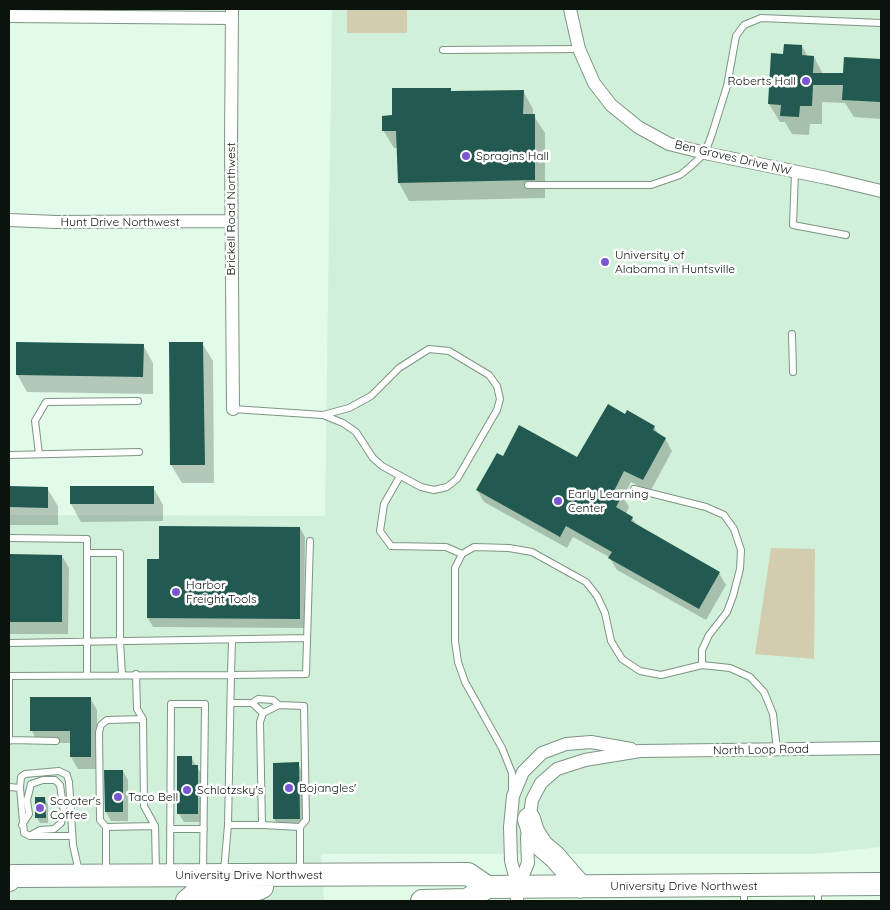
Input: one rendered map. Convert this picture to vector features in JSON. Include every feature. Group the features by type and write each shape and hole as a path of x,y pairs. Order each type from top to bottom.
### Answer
{"highway":[{"path":"530,819 533,832 542,846 555,857 567,889"},
{"path":"738,891 881,870"},
{"name":"University Drive Northwest","path":"9,880 13,876 468,874 487,887 518,894 567,889 818,893 881,884"},
{"path":"187,901 200,890 217,889 223,882 213,876"},
{"path":"229,901 232,892 258,889 270,876"},
{"path":"422,901 467,900 487,887"}],"street":[{"name":"Ben Graves Drive NW","path":"570,9 580,49 594,83 611,105 638,127 668,144 881,191"},
{"path":"9,16 232,13"},
{"name":"Brickell Road Northwest","path":"232,13 231,222 233,409"},
{"name":"Hunt Drive Northwest","path":"9,220 56,222 231,222"},
{"name":"North Loop Road","path":"518,894 511,861 510,826 513,796 523,772 542,754 566,744 591,742 640,751"},
{"name":"North Loop Road","path":"518,894 528,862 527,838 532,800 541,783 557,770 585,760 640,751 881,748"}],"lane":[{"path":"528,185 651,185 680,175 704,153 727,86 736,36 744,25 761,18 881,23"},
{"path":"443,50 580,49"},
{"path":"795,172 793,225 846,235"},
{"path":"792,334 793,372"},
{"path":"233,409 323,415 343,423 356,432 373,458 382,466 421,487 434,490 446,487 457,479 497,410 500,399 497,386 489,375 449,351 429,349 400,368 371,396 349,408 323,415"},
{"path":"39,454 35,421 46,402 138,401"},
{"path":"9,455 139,452"},
{"path":"400,476 384,504 380,531 390,546 446,547 462,554"},
{"path":"634,489 706,507 724,515 734,529 740,550 740,569 727,612 708,635 702,650 702,665"},
{"path":"9,538 87,539 87,675"},
{"path":"56,741 9,740 9,676 306,674 310,541"},
{"path":"513,796 512,773 502,748 465,682 458,662 455,641 455,568 462,554 474,547 509,548 532,552 586,582 597,596 605,613 611,641 622,660 640,671 661,675 702,665 730,668 750,677 764,692 773,714 777,750"},
{"path":"87,553 120,553 122,675"},
{"path":"9,643 307,638"},
{"path":"213,876 228,824 232,640"},
{"path":"136,674 137,709 143,719 144,806 155,826 163,876"},
{"path":"231,703 252,704 258,700 273,700 279,705"},
{"path":"163,876 170,829 170,704 205,704 204,829 213,876"},
{"path":"252,704 263,713"},
{"path":"262,824 260,722 263,713 279,705 304,706 306,820 300,826 300,875"},
{"path":"106,876 106,826 100,820 99,732 101,725 107,720 143,719"},
{"path":"72,836 30,836 24,832 22,825 21,777 25,774 59,771 67,775 72,836 80,876"},
{"path":"22,825 29,814 27,800 31,784 36,781 54,780 60,785 64,812 61,823 54,828 40,830 30,836"},
{"path":"9,787 20,788"},
{"path":"228,824 300,826"},
{"path":"106,826 155,826"},
{"path":"170,829 204,829"}],"shaded area":[{"name":"University of Alabama in Huntsville","path":"332,9 881,9 881,847 815,854 321,854 324,901 9,901 9,515 325,516"},
{"path":"347,9 407,9 407,33 347,33"},
{"path":"771,548 815,549 814,659 755,654"}],"building":[{"name":"Roberts Hall","path":"784,44 802,45 802,55 814,56 813,73 843,73 844,57 881,59 881,102 842,100 843,85 813,85 812,106 800,106 799,117 780,116 781,105 768,104 771,53 783,54"},
{"name":"Spragins Hall","path":"392,88 451,88 451,91 524,90 523,114 535,114 535,180 398,183 396,131 382,131 382,116 392,115"},
{"path":"16,342 144,344 143,377 16,375"},
{"path":"169,342 203,342 205,465 170,465"},
{"name":"Early Learning Center","path":"608,404 625,414 627,410 655,426 653,430 666,438 643,480 624,471 615,489 623,494 616,507 633,517 631,521 720,572 699,609 608,558 612,552 566,526 560,537 476,490 497,453 503,456 519,425 577,457"},
{"path":"9,486 48,487 48,508 9,507"},
{"path":"70,486 154,486 154,504 70,504"},
{"path":"159,526 300,527 300,619 147,618 147,559 159,559"},
{"path":"9,554 62,555 62,622 9,622"},
{"path":"30,697 91,697 91,757 70,757 70,731 30,731"},
{"path":"177,756 192,756 192,765 198,765 198,814 177,814"},
{"path":"299,762 300,819 273,819 273,763"},
{"path":"104,770 123,770 123,812 105,812"},
{"name":"Scooter's Coffee","path":"35,797 45,797 46,818 35,818"}],"place":[{"name":"Roberts Hall","path":"806,81"},
{"name":"Spragins Hall","path":"466,156"},
{"name":"University of Alabama in Huntsville","path":"605,262"},
{"name":"Early Learning Center","path":"558,501"},
{"name":"Harbor Freight Tools","path":"176,592"},
{"name":"Bojangles'","path":"289,788"},
{"name":"Schlotzsky's","path":"187,790"},
{"name":"Taco Bell","path":"118,797"},
{"name":"Scooter's Coffee","path":"40,808"}]}
